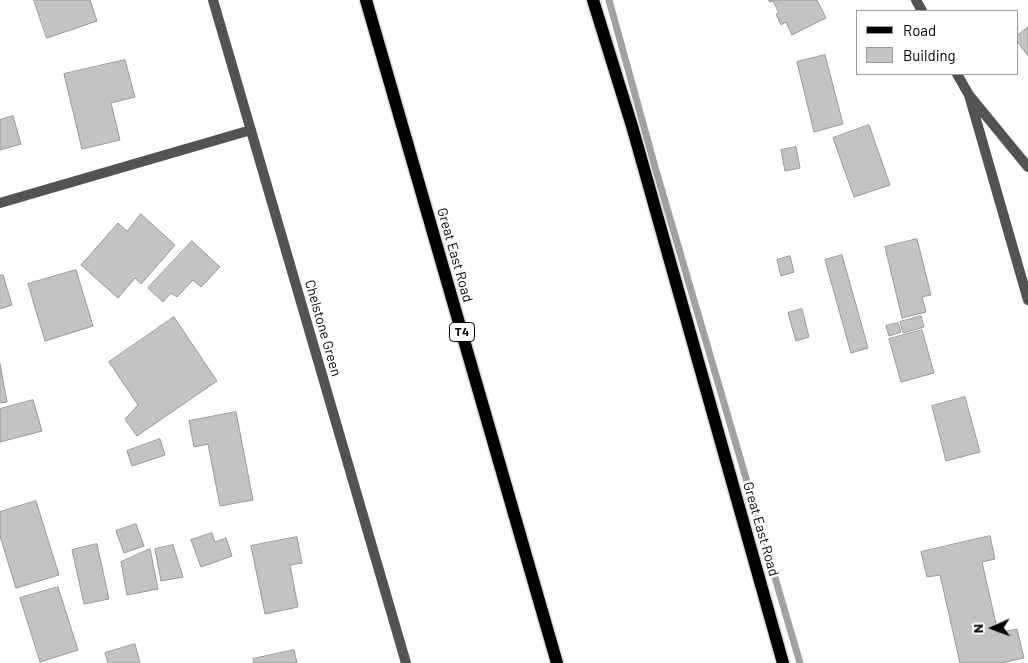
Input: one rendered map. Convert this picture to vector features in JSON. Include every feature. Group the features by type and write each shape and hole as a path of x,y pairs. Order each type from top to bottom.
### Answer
{"main road":[{"name":"Great East Road","path":"366,0 557,663"},
{"name":"Great East Road","path":"594,0 632,126 783,663"}],"street":[{"name":"Chelstone Green","path":"213,0 406,663"},
{"path":"958,75 970,95 1028,167"},
{"path":"970,95 1028,300"},
{"path":"0,203 251,130"}],"building":[{"path":"34,0 90,0 97,21 47,38"},
{"path":"769,0 817,0 826,18 792,35 786,22 781,25 776,14 779,13 773,1 770,2"},
{"path":"1028,27 1028,56 1018,42 1018,35"},
{"path":"825,55 843,124 814,132 797,62"},
{"path":"125,60 135,97 111,103 120,140 82,149 64,74"},
{"path":"13,116 21,144 0,150 0,120"},
{"path":"869,125 890,185 854,197 833,138"},
{"path":"796,147 800,168 785,171 781,150"},
{"path":"141,214 175,245 141,284 135,278 118,298 81,265 118,223 127,231"},
{"path":"917,239 931,295 922,297 926,312 902,318 885,247"},
{"path":"192,241 220,267 201,287 193,280 177,297 171,293 163,302 148,288"},
{"path":"842,255 868,348 851,353 825,260"},
{"path":"790,256 794,272 781,276 777,260"},
{"path":"76,270 93,326 45,341 28,284"},
{"path":"0,275 3,275 12,305 0,309"},
{"path":"802,309 809,337 796,341 788,313"},
{"path":"921,316 924,327 903,333 900,322"},
{"path":"174,317 217,381 137,436 125,419 138,405 109,362"},
{"path":"898,323 901,332 889,336 886,326"},
{"path":"922,330 934,373 901,382 889,339"},
{"path":"0,364 7,402 0,403"},
{"path":"965,397 980,452 946,461 932,406"},
{"path":"33,400 42,431 0,442 0,409"},
{"path":"236,412 253,500 220,506 208,444 194,447 189,421"},
{"path":"160,439 165,455 132,466 127,451"},
{"path":"36,501 59,575 16,588 0,536 0,512"},
{"path":"136,524 144,546 124,553 116,531"},
{"path":"212,533 215,542 226,538 232,556 201,567 191,540"},
{"path":"990,536 995,559 982,562 998,633 1017,629 1024,658 1001,663 960,663 940,575 927,577 921,552"},
{"path":"297,537 302,563 290,565 298,607 265,614 251,546"},
{"path":"97,544 109,599 84,604 72,550"},
{"path":"173,545 183,577 161,581 155,549"},
{"path":"150,549 158,589 127,595 121,562"},
{"path":"58,587 78,650 40,662 20,598"},
{"path":"135,644 140,663 108,663 105,653"},
{"path":"294,650 297,663 254,663 253,659"}],"waterway":[{"path":"609,0 655,167 800,663"}]}
